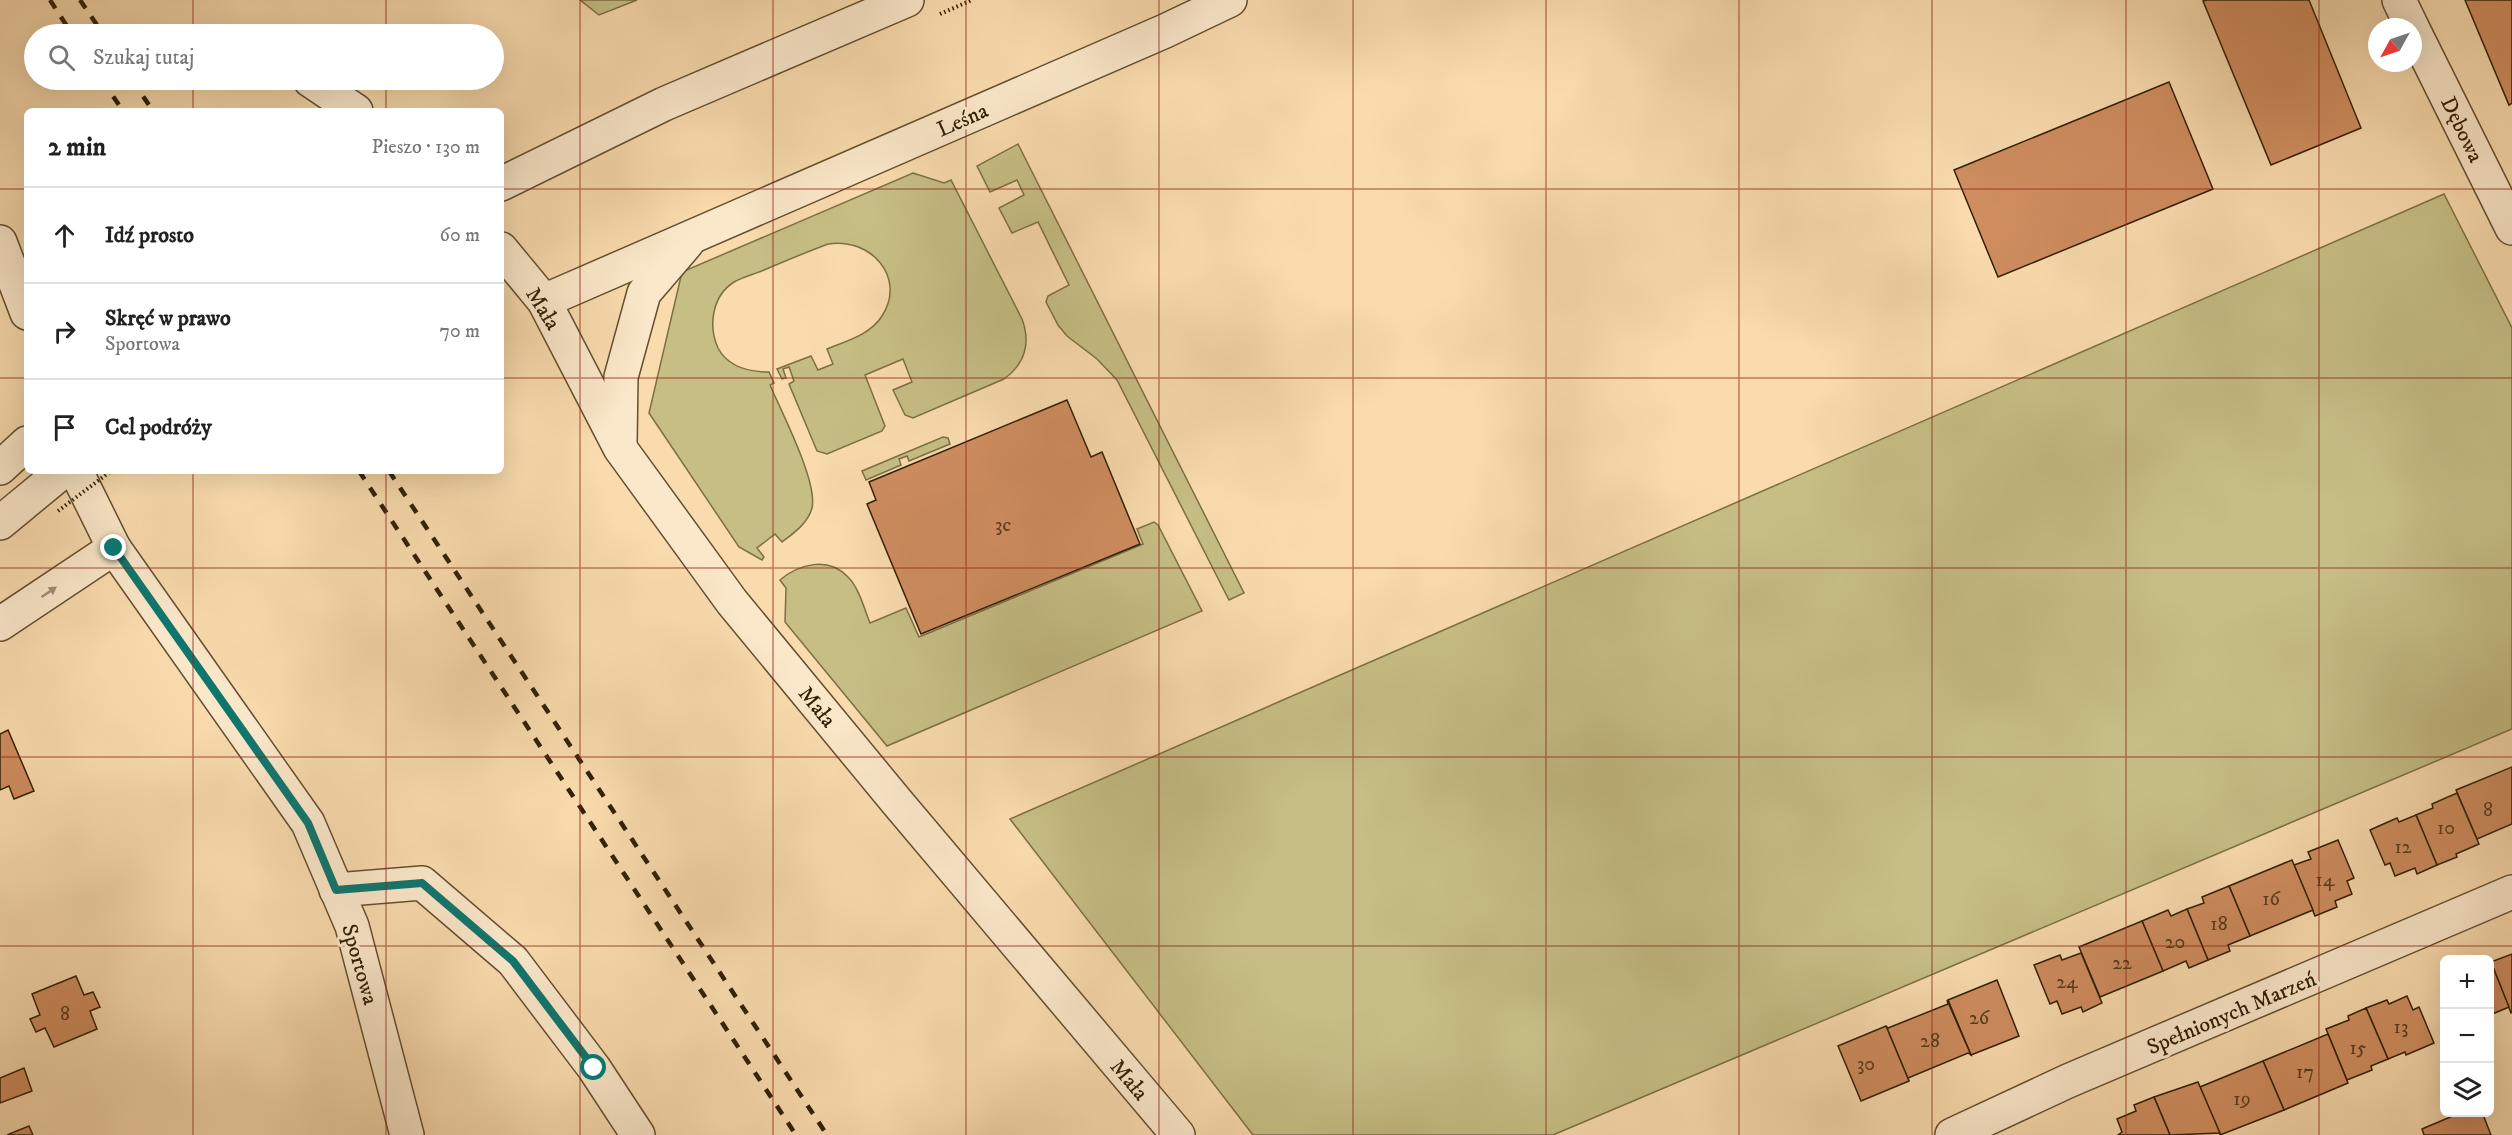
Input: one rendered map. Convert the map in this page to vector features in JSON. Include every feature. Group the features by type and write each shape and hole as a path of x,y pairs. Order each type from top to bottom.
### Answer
{"street":[{"path":"504,183 664,104 907,0"},
{"name":"Leśna","path":"544,301 1230,0"},
{"name":"Dębowa","path":"2399,0 2408,18"},
{"name":"Dębowa","path":"2422,46 2512,228"},
{"path":"325,90 352,108"},
{"name":"Leśna","path":"620,448 621,377 644,293 693,237"},
{"path":"0,242 24,305"},
{"name":"Mała","path":"504,253 544,301 620,448 732,602 897,802 1178,1135"},
{"path":"0,468 24,446"},
{"path":"0,523 59,474"},
{"name":"Sportowa","path":"77,474 114,548 308,823 352,926 407,1135"},
{"path":"0,624 114,548"},
{"path":"336,890 422,883 513,961 594,1068 638,1135"},
{"name":"Spełnionych Marzeń","path":"1952,1135 2068,1081 2512,892"}],"path":[{"path":"58,511 107,474"}],"shaded area":[{"path":"580,0 637,0 599,15"},
{"path":"1018,144 1244,593 1229,600 1117,380 1097,359 1067,336 1058,325 1046,302 1048,296 1069,285 1038,222 1012,233 999,208 1024,195 1017,180 990,192 977,166"},
{"path":"913,173 944,183 951,180 1022,319 1026,345 1021,360 1004,379 913,418 905,415 893,390 912,382 903,359 865,375 885,426 882,431 827,454 817,451 789,384 794,381 789,367 783,369 786,378 782,379 777,369 811,356 818,370 833,364 827,349 864,333 882,316 889,301 890,287 887,274 870,253 843,243 828,244 734,282 721,295 714,312 713,330 718,348 733,364 754,371 769,372 774,383 770,385 804,465 810,481 812,496 812,508 800,527 782,542 775,534 757,548 764,557 762,560 739,547 649,413 682,272"},
{"path":"2444,194 2512,328 2512,729 1553,1135 1253,1135 1010,819"},
{"path":"943,437 948,438 950,444 909,461 907,456 899,459 901,465 866,480 862,471"},
{"path":"1154,522 1158,525 1202,611 887,746 785,622 786,588 780,580 805,566 832,566 840,570 852,582 870,623 906,608 919,637 1143,544 1137,529"}],"building":[{"path":"2309,0 2361,128 2271,165 2203,1"},
{"path":"2465,0 2512,0 2512,103 2509,105"},
{"path":"2169,82 2213,189 1998,277 1954,170"},
{"path":"1067,400 1091,457 1102,452 1140,544 921,634 867,504 876,500 869,482"},
{"path":"8,730 34,791 14,799 9,786 0,790 0,734"},
{"path":"2512,767 2512,824 2477,839 2456,790"},
{"path":"2457,793 2479,844 2437,865 2416,815 2433,808 2432,804"},
{"path":"2416,815 2437,865 2417,874 2415,868 2395,876 2390,863 2385,865 2370,830 2397,818 2399,822"},
{"path":"2338,840 2354,878 2347,881 2352,894 2335,901 2337,907 2315,916 2294,865 2311,859 2308,852"},
{"path":"2292,860 2313,910 2250,936 2229,886"},
{"path":"2229,886 2250,936 2228,945 2230,951 2208,960 2187,909 2204,903 2202,897"},
{"path":"2187,909 2208,960 2189,968 2186,961 2163,971 2142,921 2168,910 2171,916"},
{"path":"2142,921 2163,971 2100,997 2079,947"},
{"path":"2081,953 2102,1003 2083,1012 2081,1007 2062,1014 2057,1001 2050,1004 2034,965 2060,955 2062,960"},
{"path":"2512,954 2511,1013 2494,970 2494,961"},
{"path":"2494,970 2509,1007 2494,1013"},
{"path":"76,976 84,995 93,992 100,1007 90,1011 97,1029 54,1047 45,1028 36,1032 30,1019 40,1015 32,994"},
{"path":"1997,980 2019,1036 1971,1055 1948,1000"},
{"path":"2407,996 2413,1010 2419,1007 2434,1043 2406,1055 2405,1052 2388,1059 2366,1008 2387,1000 2389,1004"},
{"path":"1947,1000 1971,1055 1968,1053 1908,1078 1909,1081 1886,1026 1888,1028 1948,1004"},
{"path":"2366,1008 2388,1059 2371,1066 2372,1070 2347,1080 2326,1029 2349,1020 2348,1016"},
{"path":"1886,1026 1909,1081 1861,1101 1838,1046"},
{"path":"2328,1034 2348,1083 2284,1110 2263,1061"},
{"path":"2263,1061 2284,1110 2220,1135 2200,1087"},
{"path":"24,1068 32,1091 0,1103 0,1078"},
{"path":"2198,1082 2220,1133 2170,1135 2154,1097"},
{"path":"2154,1097 2170,1135 2118,1135 2122,1132 2117,1119 2136,1111 2134,1105"},
{"path":"2450,1117 2484,1117 2491,1135 2424,1135 2422,1129"},
{"path":"29,1126 33,1135 7,1135"}],"railway":[{"path":"50,0 66,24"},
{"path":"80,0 96,24"},
{"path":"109,90 121,108"},
{"path":"139,90 151,108"},
{"path":"361,474 796,1135"},
{"path":"391,474 827,1135"}],"route":[{"path":"114,548 308,823 336,890 422,883 513,961 594,1068"}]}
